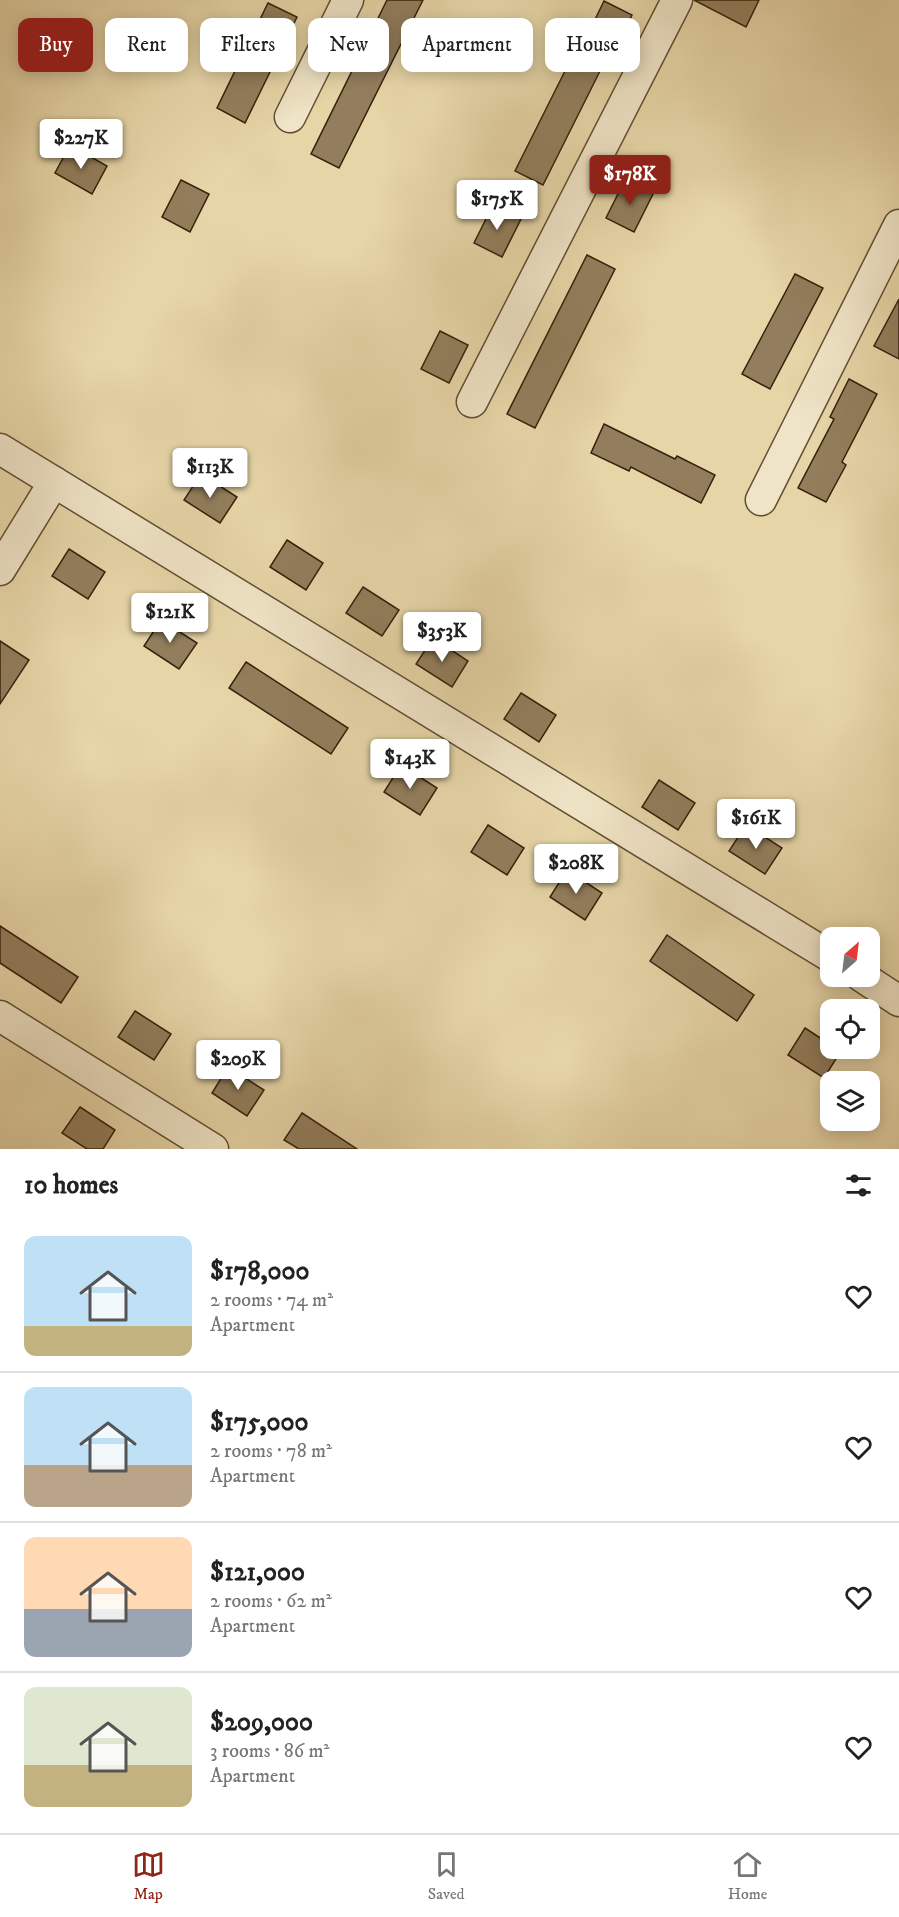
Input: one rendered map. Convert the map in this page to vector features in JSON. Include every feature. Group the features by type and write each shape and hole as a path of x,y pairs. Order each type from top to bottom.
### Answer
{"street":[{"path":"290,117 348,0"},
{"path":"472,402 677,0"},
{"path":"761,500 899,225"},
{"path":"0,449 820,950"},
{"path":"0,570 54,482"},
{"path":"878,987 899,1001"},
{"path":"0,1016 213,1149"}],"building":[{"path":"387,0 423,0 414,18 401,18 401,44 389,68 389,18 378,18"},
{"path":"694,0 759,0 746,27"},
{"path":"604,1 632,15 630,18 596,18"},
{"path":"268,3 297,17 296,19 261,18"},
{"path":"234,72 270,72 245,123 217,108"},
{"path":"351,72 387,72 339,168 311,154"},
{"path":"564,72 600,72 543,185 515,171"},
{"path":"70,145 107,166 92,194 55,173"},
{"path":"181,180 209,194 190,232 162,217"},
{"path":"625,180 653,194 634,232 606,218"},
{"path":"493,205 521,219 502,257 474,243"},
{"path":"587,255 615,269 535,428 507,414"},
{"path":"795,274 823,288 770,389 742,374"},
{"path":"899,299 899,359 874,346"},
{"path":"440,331 468,345 449,383 421,369"},
{"path":"849,379 877,394 842,462 846,465 826,502 798,488 834,419 830,417"},
{"path":"604,424 675,459 677,456 715,475 701,503 631,467 629,471 591,453"},
{"path":"201,474 237,497 220,523 184,500"},
{"path":"287,540 323,563 306,590 270,567"},
{"path":"69,549 105,572 88,599 52,576"},
{"path":"363,587 399,610 382,636 346,613"},
{"path":"161,620 197,643 179,669 144,646"},
{"path":"433,638 468,661 452,687 416,664"},
{"path":"0,641 29,660 0,704"},
{"path":"246,662 348,728 331,754 229,688"},
{"path":"521,693 556,715 539,742 504,719"},
{"path":"401,765 437,788 420,815 384,792"},
{"path":"659,780 695,803 678,830 642,807"},
{"path":"488,825 524,848 507,875 471,852"},
{"path":"746,825 782,848 765,874 729,851"},
{"path":"567,870 602,893 585,920 550,897"},
{"path":"0,926 78,977 61,1003 0,963"},
{"path":"667,935 754,995 737,1021 650,961"},
{"path":"135,1011 171,1034 154,1060 118,1037"},
{"path":"805,1028 820,1038 820,1059 836,1059 828,1071 820,1071 820,1075 788,1055"},
{"path":"228,1067 264,1090 247,1116 212,1093"},
{"path":"80,1107 115,1130 103,1149 87,1149 62,1133"},
{"path":"302,1113 357,1149 299,1149 284,1140"}]}
